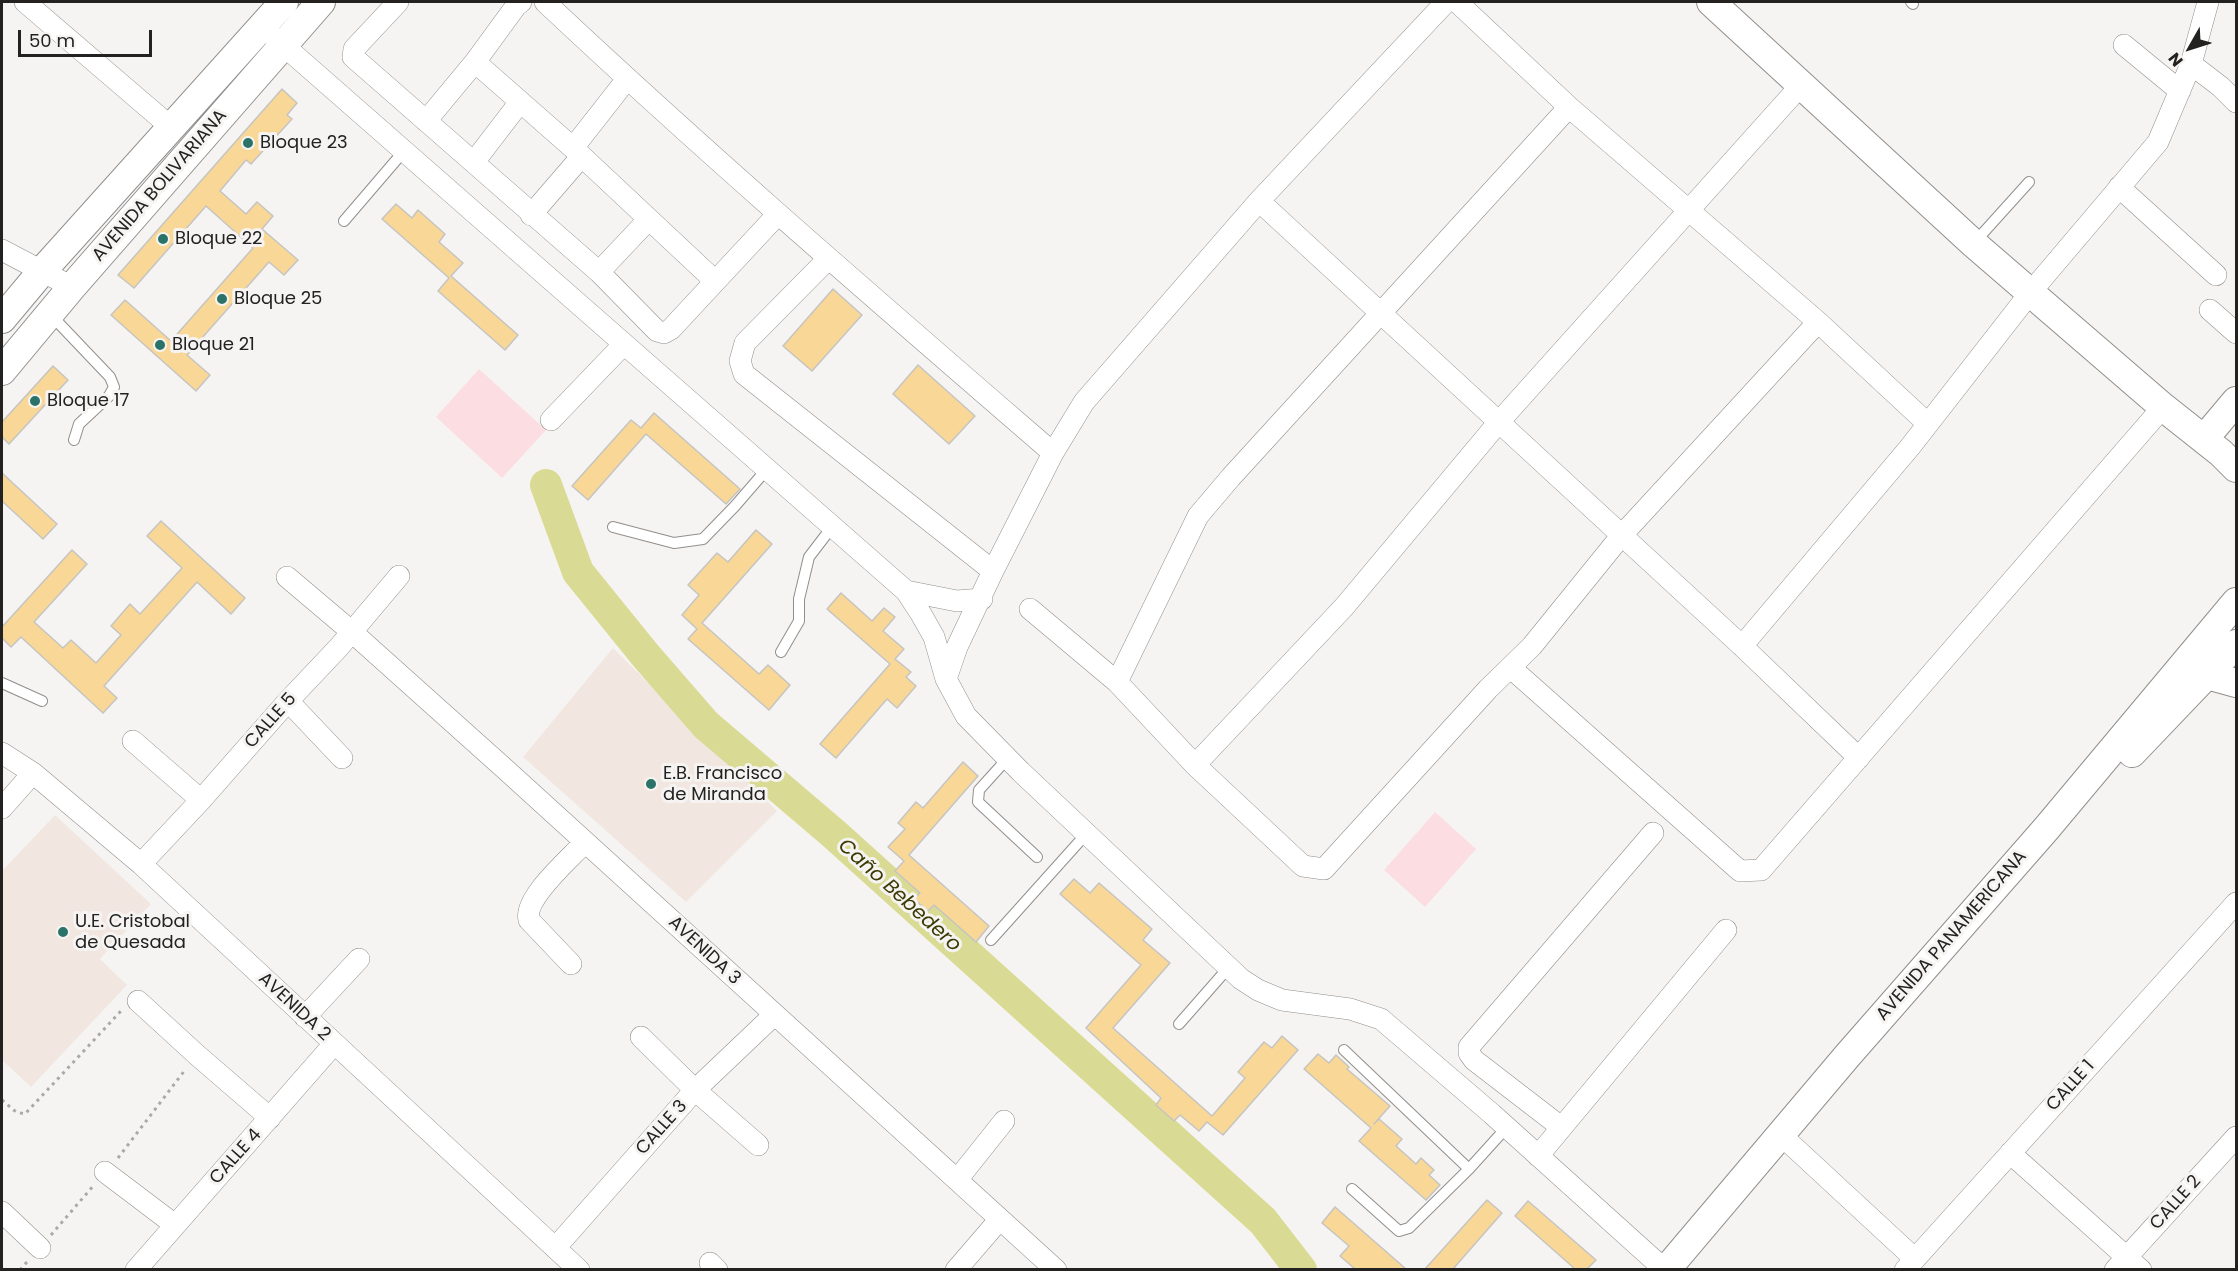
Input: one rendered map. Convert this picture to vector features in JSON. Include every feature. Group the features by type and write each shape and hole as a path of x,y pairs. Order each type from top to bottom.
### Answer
{"main road":[{"name":"AVENIDA BOLIVARIANA","path":"2,320 43,270 284,2"},
{"name":"AVENIDA BOLIVARIANA","path":"2,371 72,287 321,2"},
{"path":"1711,2 1974,244 2163,407 2220,453 2236,482"},
{"path":"2220,453 2236,401"},
{"name":"AVENIDA PANAMERICANA","path":"1685,1269 1787,1141 2235,600"},
{"name":"AVENIDA PANAMERICANA","path":"1665,1269 1787,1141 2141,742 2236,644"},
{"path":"2207,675 2236,683"}],"street":[{"path":"25,2 172,128"},
{"path":"398,2 354,49 353,57 531,215 599,272 657,331 664,333 671,329 778,214"},
{"path":"426,121 521,2"},
{"path":"545,2 627,79 828,259 1053,453"},
{"path":"946,679 957,648 982,599 993,571 1053,453 1084,402 1259,201 1446,2"},
{"path":"1457,2 1569,107 1818,322 1928,424"},
{"path":"1742,646 1928,424 2016,314 2030,293 2158,142 2191,64 2208,2"},
{"path":"261,27 906,591 934,637 946,679 966,716 1007,759 1229,967 1258,990 1282,1000 1350,1009 1381,1019 1507,1127 1665,1269"},
{"path":"2124,45 2181,91"},
{"path":"475,62 577,152 715,281"},
{"path":"2191,64 2236,102"},
{"path":"531,215 627,79"},
{"path":"1195,765 1344,607 1498,423 1802,84"},
{"path":"474,162 520,102"},
{"path":"1117,682 1198,516 1379,313 1569,107"},
{"path":"2120,187 2216,275"},
{"path":"1259,201 1742,646 1859,758"},
{"path":"599,272 649,219"},
{"path":"2,250 72,287"},
{"path":"828,259 746,343 740,361 744,374 993,571"},
{"path":"2210,310 2236,333"},
{"path":"1030,609 1117,682 1195,765 1304,866 1324,869 1488,689 1532,646 1621,536 1818,322"},
{"path":"551,420 624,344"},
{"path":"1511,668 1740,871 1761,870 2163,407"},
{"name":"CALLE 5","path":"141,864 352,632 399,576"},
{"name":"AVENIDA 3","path":"287,577 352,632 1056,1269"},
{"path":"906,591 957,601 982,599"},
{"path":"288,701 342,758"},
{"path":"133,741 201,800"},
{"name":"AVENIDA 2","path":"2,753 33,773 141,864 579,1269"},
{"path":"2,808 33,773"},
{"path":"1561,1127 1474,1060 1469,1053 1469,1047 1653,833"},
{"path":"571,964 529,920 527,913 534,897 585,842"},
{"name":"CALLE 1","path":"1910,1264 2236,903"},
{"path":"1538,1156 1725,930"},
{"path":"305,1017 359,959"},
{"path":"138,1001 270,1118"},
{"name":"CALLE 3","path":"556,1247 695,1090 774,1015"},
{"path":"641,1036 695,1090 758,1145"},
{"name":"CALLE 4","path":"136,1269 334,1044"},
{"path":"957,1180 1004,1121"},
{"name":"CALLE 2","path":"2127,1265 2236,1137"},
{"path":"1787,1141 1910,1264"},
{"path":"2010,1153 2127,1265"},
{"path":"105,1172 175,1225"},
{"path":"2,1212 40,1248"},
{"path":"956,1269 1000,1219"}],"lane":[{"path":"344,221 404,151"},
{"path":"1974,244 2029,182"},
{"path":"50,314 110,377 114,387 109,396 79,424 74,440"},
{"path":"613,527 674,543 703,539 767,469"},
{"path":"781,652 799,621 799,599 809,557 832,527"},
{"path":"2,683 42,701"},
{"path":"1007,759 980,790 978,802 1037,857"},
{"path":"991,940 1088,833"},
{"path":"1179,1024 1229,967"},
{"path":"1344,1050 1469,1169"},
{"path":"1352,1189 1399,1231 1409,1228 1469,1169 1507,1127"}],"path":[{"path":"2,1100 16,1112 25,1114 122,1009 138,1001"},
{"path":"20,1269 105,1172 197,1055"}],"shaded area":[{"path":"479,369 546,430 502,478 436,417"},
{"name":"E.B. Francisco de Miranda","path":"613,648 777,811 686,902 523,757"},
{"path":"1435,812 1476,849 1425,907 1384,870"},
{"name":"U.E. Cristobal de Quesada","path":"55,815 151,904 100,959 127,985 31,1087 2,1060 2,871"}],"building":[{"path":"282,89 297,103 287,115 292,119 251,164 246,160 220,191 246,214 257,202 273,216 262,229 298,260 284,275 269,262 187,355 210,375 196,391 111,315 125,300 171,341 253,248 206,206 134,288 118,275"},
{"path":"396,204 412,218 418,210 445,234 439,242 463,263 451,276 518,335 505,350 438,291 449,278 382,219"},
{"path":"833,289 862,315 812,371 783,346"},
{"path":"918,365 975,416 949,444 893,394"},
{"name":"Bloque 17","path":"53,366 68,380 9,444 2,437 2,422"},
{"path":"654,413 740,489 726,504 646,434 588,500 572,486 631,420 641,428"},
{"path":"2,473 57,524 43,539 2,501"},
{"path":"161,521 245,598 231,614 197,582 104,686 117,698 103,713 21,637 11,647 2,638 2,627 72,550 87,564 34,622 63,648 71,640 96,663 121,635 111,626 130,604 140,614 182,568 147,536"},
{"path":"756,530 772,544 702,623 759,674 768,665 790,685 769,710 688,639 697,629 682,615 699,595 688,585 717,553 728,562"},
{"path":"841,593 872,621 884,608 895,617 883,631 904,649 895,659 911,672 906,677 916,686 897,708 887,699 836,758 820,744 890,664 827,609"},
{"path":"963,762 978,776 909,855 989,926 976,942 934,905 928,911 914,899 920,893 895,871 904,861 888,847 905,829 898,823 916,802 923,808"},
{"path":"1074,879 1090,893 1099,883 1152,929 1143,940 1170,963 1113,1028 1212,1116 1245,1078 1238,1072 1264,1042 1272,1048 1282,1036 1298,1050 1223,1135 1207,1122 1199,1131 1180,1115 1174,1121 1156,1105 1161,1098 1086,1028 1141,965 1060,894"},
{"path":"1318,1054 1329,1063 1336,1055 1349,1067 1347,1069 1390,1106 1374,1124 1379,1119 1402,1139 1396,1146 1416,1164 1421,1158 1434,1170 1429,1175 1440,1185 1426,1200 1359,1141 1371,1128 1304,1069"},
{"path":"1487,1200 1502,1213 1453,1269 1425,1269"},
{"path":"1528,1201 1596,1260 1587,1269 1575,1269 1515,1216"},
{"path":"1335,1207 1406,1269 1355,1269 1340,1256 1349,1246 1322,1223"}],"waterway":[{"name":"Caño Bebedero","path":"546,485 578,572 706,725 834,834 1263,1221 1301,1270"}],"place":[{"name":"Bloque 23","path":"248,143"},
{"name":"Bloque 22","path":"163,239"},
{"name":"Bloque 25","path":"222,299"},
{"name":"Bloque 21","path":"160,345"},
{"name":"Bloque 17","path":"35,401"},
{"name":"E.B. Francisco de Miranda","path":"651,784"},
{"name":"U.E. Cristobal de Quesada","path":"63,932"}]}
